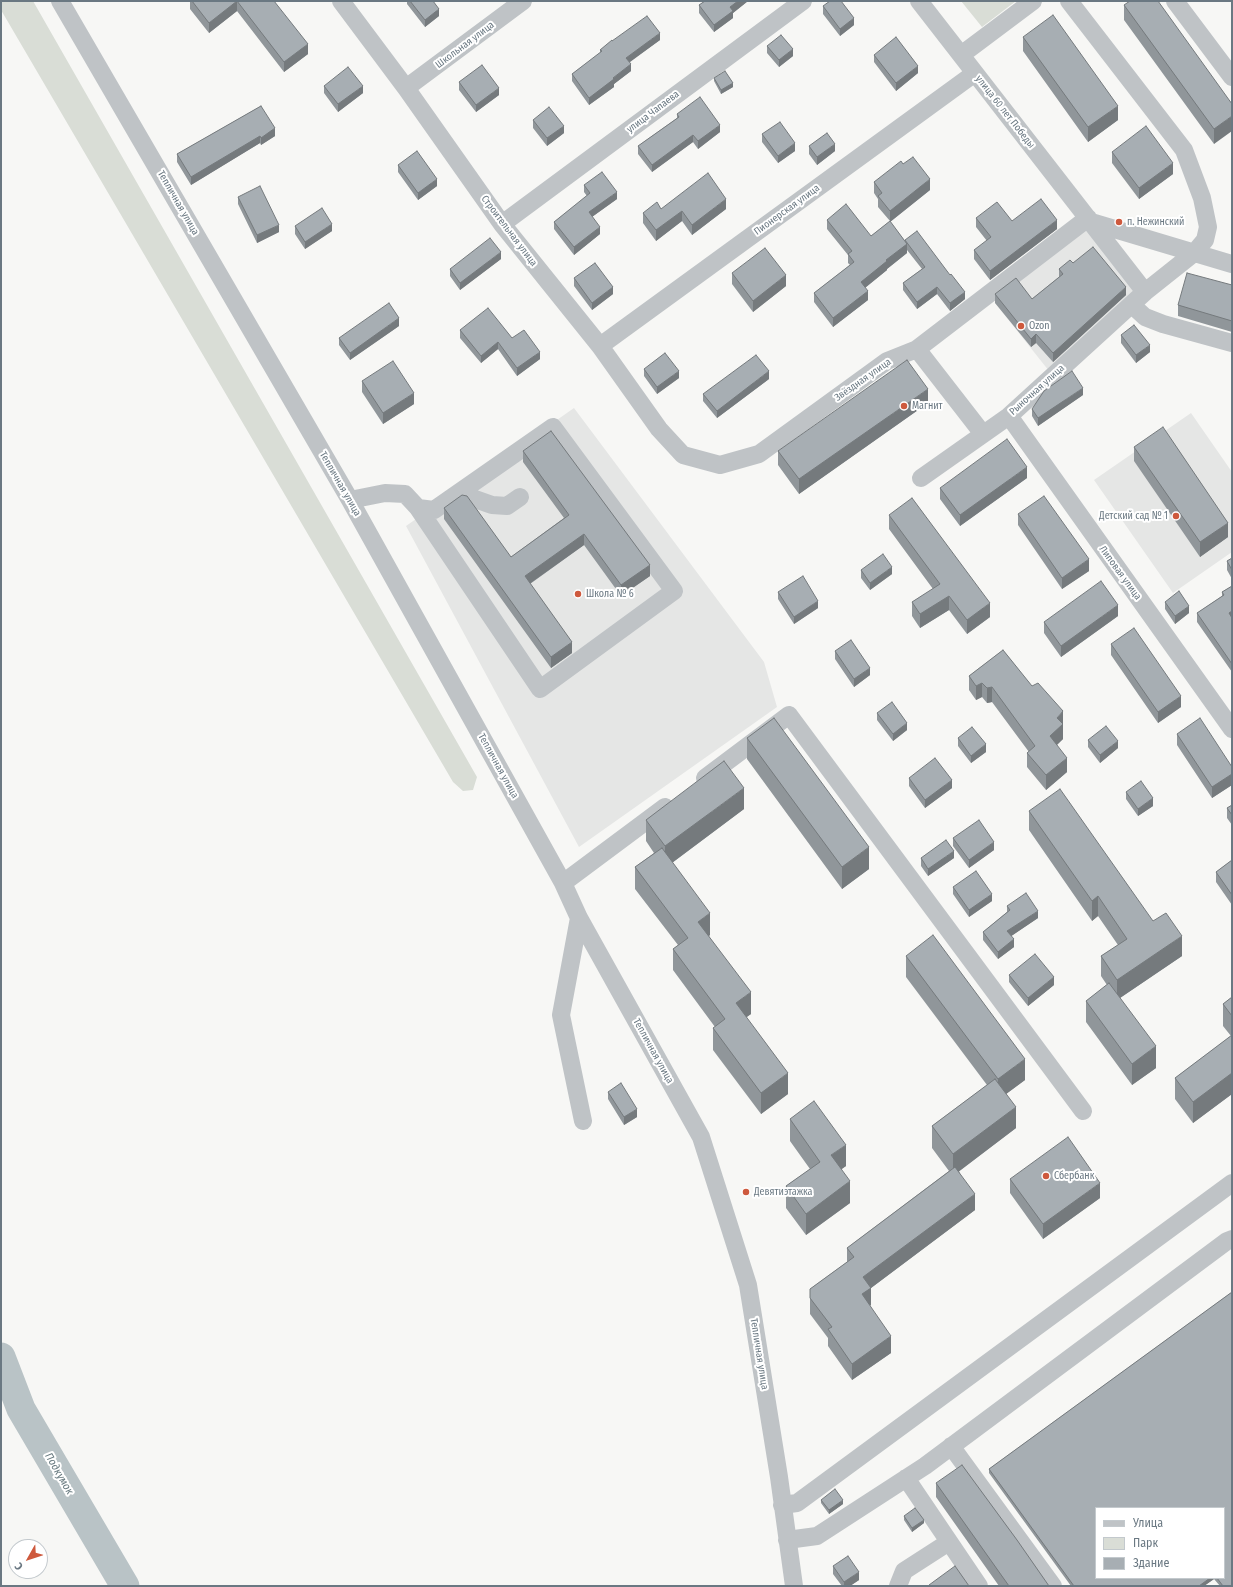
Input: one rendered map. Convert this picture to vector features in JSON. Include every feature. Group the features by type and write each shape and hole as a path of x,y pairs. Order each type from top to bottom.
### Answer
{"street":[{"name":"Тепличная улица","path":"60,1 350,500 563,883 578,918 700,1137 748,1285 794,1586"},
{"name":"Строительная улица","path":"342,1 406,88 502,224 600,346 659,429 683,455"},
{"name":"Школьная улица","path":"406,88 523,1"},
{"name":"улица Чапаева","path":"502,224 803,1"},
{"name":"улица 60 лет Победы","path":"919,1 1145,292"},
{"path":"961,55 1033,1"},
{"name":"Рыночная улица","path":"921,478 1009,416 1145,292 1194,253 1205,240 1208,227 1202,198 1184,150 1069,1"},
{"path":"1175,1 1232,77"},
{"name":"Пионерская улица","path":"600,346 975,73"},
{"path":"1090,220 1232,264"},
{"name":"Звёздная улица","path":"683,455 720,465 758,454 887,361 917,348 1090,220"},
{"path":"1132,305 1146,317 1163,324 1232,343"},
{"path":"917,348 983,434"},
{"name":"Липовая улица","path":"1009,416 1232,729"},
{"path":"350,500 385,493 405,494 418,508 540,689 674,591 553,427 434,510 418,508"},
{"path":"458,493 492,506 507,506 520,497"},
{"path":"563,883 789,715 1083,1111"},
{"path":"578,918 561,1015 583,1121"},
{"path":"782,1505 797,1503 1232,1183"},
{"path":"787,1540 817,1536 906,1478 1227,1241 1232,1239"},
{"path":"951,1446 1052,1586"},
{"path":"906,1478 979,1586"},
{"path":"898,1586 904,1571 949,1542"}],"shaded area":[{"path":"1091,222 1145,292 1053,376 995,303 1067,228"},
{"name":"Школа № 6","path":"574,408 764,662 777,707 579,847 406,526"},
{"name":"Детский сад № 1","path":"1191,413 1232,472 1232,552 1173,593 1094,480"}],"green space":[{"path":"1,1 33,1 477,777 473,790 463,791 453,782 1,10"},
{"path":"961,1 1016,1 982,27"}],"building":[{"path":"192,1 237,1 209,23"},
{"path":"237,1 274,1 308,44 284,62"},
{"path":"410,1 433,1 439,9 425,20"},
{"path":"705,1 738,1 730,7 733,11 714,25 699,5"},
{"path":"830,1 841,1 854,18 840,29 823,6"},
{"path":"1130,1 1158,1 1232,104 1232,116 1214,129 1124,5"},
{"path":"1053,15 1118,106 1088,127 1023,37"},
{"path":"647,16 660,33 626,58 631,64 589,98 572,74 602,51 600,50 612,40"},
{"path":"781,35 793,49 779,60 767,46"},
{"path":"896,37 918,66 896,83 874,55"},
{"path":"482,65 499,88 476,105 459,82"},
{"path":"348,67 363,86 338,104 324,86"},
{"path":"725,71 733,83 721,90 714,78"},
{"path":"700,97 720,125 698,141 693,135 652,165 638,146 679,117 677,114"},
{"path":"261,106 275,128 261,138 260,136 191,177 177,154"},
{"path":"549,107 564,126 547,138 533,120"},
{"path":"780,122 795,143 778,156 762,134"},
{"path":"1146,126 1173,163 1139,188 1112,152"},
{"path":"827,133 835,144 817,157 809,146"},
{"path":"417,151 437,179 418,193 398,165"},
{"path":"913,157 930,179 890,211 878,196 882,193 874,182 901,161 903,164"},
{"path":"602,172 617,192 589,212 600,227 574,247 554,222 590,193 584,185"},
{"path":"708,173 726,199 692,225 682,211 656,230 643,213 657,202 661,209"},
{"path":"260,186 279,225 257,235 238,197"},
{"path":"1041,199 1057,220 990,271 974,250 991,237 976,218 997,202 1012,221"},
{"path":"846,204 871,236 890,221 907,244 861,282 868,291 833,318 814,293 854,262 848,254 852,251 827,220"},
{"path":"322,208 332,224 305,242 295,226"},
{"path":"917,231 950,275 951,274 965,292 950,303 937,287 917,302 903,283 925,267 905,240"},
{"path":"490,238 501,252 460,283 450,269"},
{"path":"1093,247 1126,287 1053,353 1036,334 1031,339 995,294 1016,278 1032,299 1063,274 1059,269 1070,260 1073,263"},
{"path":"765,248 786,275 753,301 732,273"},
{"path":"595,263 613,287 592,303 574,278"},
{"path":"1187,273 1232,285 1232,321 1178,305"},
{"path":"389,303 399,318 350,353 339,338"},
{"path":"488,308 512,338 524,330 540,352 517,368 498,342 481,356 460,330"},
{"path":"1134,325 1150,345 1136,355 1121,335"},
{"path":"665,353 679,371 657,387 644,369"},
{"path":"756,355 769,371 717,411 703,394"},
{"path":"907,360 928,389 799,479 778,451"},
{"path":"393,361 414,393 383,413 362,381"},
{"path":"1072,371 1083,388 1038,418 1032,409 1044,391"},
{"path":"1163,427 1228,523 1200,542 1134,447"},
{"path":"551,431 650,565 621,585 584,534 525,576 572,642 551,657 444,508 462,495 467,496 511,557 569,515 523,451"},
{"path":"1007,439 1027,467 960,515 940,488"},
{"path":"1044,496 1089,559 1062,578 1018,514"},
{"path":"912,498 990,603 967,620 949,596 920,614 912,602 940,584 889,515"},
{"path":"883,554 892,567 870,583 861,570"},
{"path":"1232,558 1232,570 1227,561"},
{"path":"803,576 818,601 794,617 778,592"},
{"path":"1101,581 1118,605 1061,646 1044,622"},
{"path":"1232,586 1232,611 1229,613 1232,618 1232,664 1197,613 1224,595 1222,592"},
{"path":"1179,591 1189,606 1175,616 1165,602"},
{"path":"1134,628 1181,696 1158,712 1111,644"},
{"path":"851,640 870,668 854,679 835,651"},
{"path":"1003,650 1032,686 1038,683 1063,711 1057,718 1063,724 1050,736 1067,758 1046,775 1027,753 1035,746 992,687 987,688 982,683 976,686 969,676"},
{"path":"892,702 907,723 893,734 877,713"},
{"path":"774,718 869,847 842,867 747,738"},
{"path":"1200,718 1232,767 1232,774 1212,787 1177,734"},
{"path":"1106,726 1118,741 1100,755 1088,740"},
{"path":"972,727 986,744 971,756 958,738"},
{"path":"935,758 952,780 925,800 909,778"},
{"path":"724,761 744,788 665,846 646,820"},
{"path":"1141,781 1153,798 1138,809 1126,792"},
{"path":"1060,789 1153,921 1166,913 1182,936 1117,980 1101,956 1127,939 1098,896 1092,901 1029,811"},
{"path":"1232,805 1232,815 1227,808"},
{"path":"979,820 994,842 969,860 953,838"},
{"path":"946,840 954,851 928,869 921,858"},
{"path":"662,848 710,913 698,922 751,992 736,1003 788,1073 761,1093 713,1028 725,1019 673,949 688,938 635,867"},
{"path":"1232,860 1232,895 1216,872"},
{"path":"976,871 992,894 969,910 953,887"},
{"path":"1026,893 1038,911 1007,931 1014,939 998,952 983,932 1010,910 1007,906"},
{"path":"933,935 1025,1059 998,1079 906,956"},
{"path":"1035,954 1054,977 1028,998 1009,975"},
{"path":"1109,983 1156,1046 1132,1064 1086,1001"},
{"path":"1232,997 1232,1016 1223,1004"},
{"path":"1232,1035 1232,1073 1193,1102 1175,1078"},
{"path":"995,1079 1016,1107 953,1154 932,1126"},
{"path":"621,1083 637,1109 624,1117 608,1092"},
{"path":"814,1101 846,1145 831,1155 850,1181 806,1214 786,1186 820,1162 790,1119"},
{"path":"1068,1137 1100,1183 1043,1224 1010,1179"},
{"path":"955,1167 975,1194 863,1277 871,1288 862,1294 891,1336 852,1364 828,1329 832,1327 810,1298 810,1289 854,1257 847,1248"},
{"path":"1232,1292 1232,1586 1223,1586 1218,1579 1225,1579 1225,1507 1095,1507 1095,1579 1209,1579 1199,1586 1074,1586 989,1469"},
{"path":"962,1465 1049,1586 1009,1586 936,1483"},
{"path":"835,1489 843,1500 829,1510 821,1500"},
{"path":"915,1508 924,1520 912,1528 904,1516"},
{"path":"848,1556 859,1572 844,1582 833,1566"},
{"path":"955,1566 969,1586 929,1585"}],"waterway":[{"name":"Подкумок","path":"1,1357 21,1409 125,1586"}],"place":[{"name":"п. Нежинский","path":"1119,222"},
{"name":"Ozon","path":"1021,326"},
{"name":"Магнит","path":"904,406"},
{"name":"Детский сад № 1","path":"1176,516"},
{"name":"Школа № 6","path":"578,594"},
{"name":"Сбербанк","path":"1046,1176"},
{"name":"Девятиэтажка","path":"746,1192"}]}
